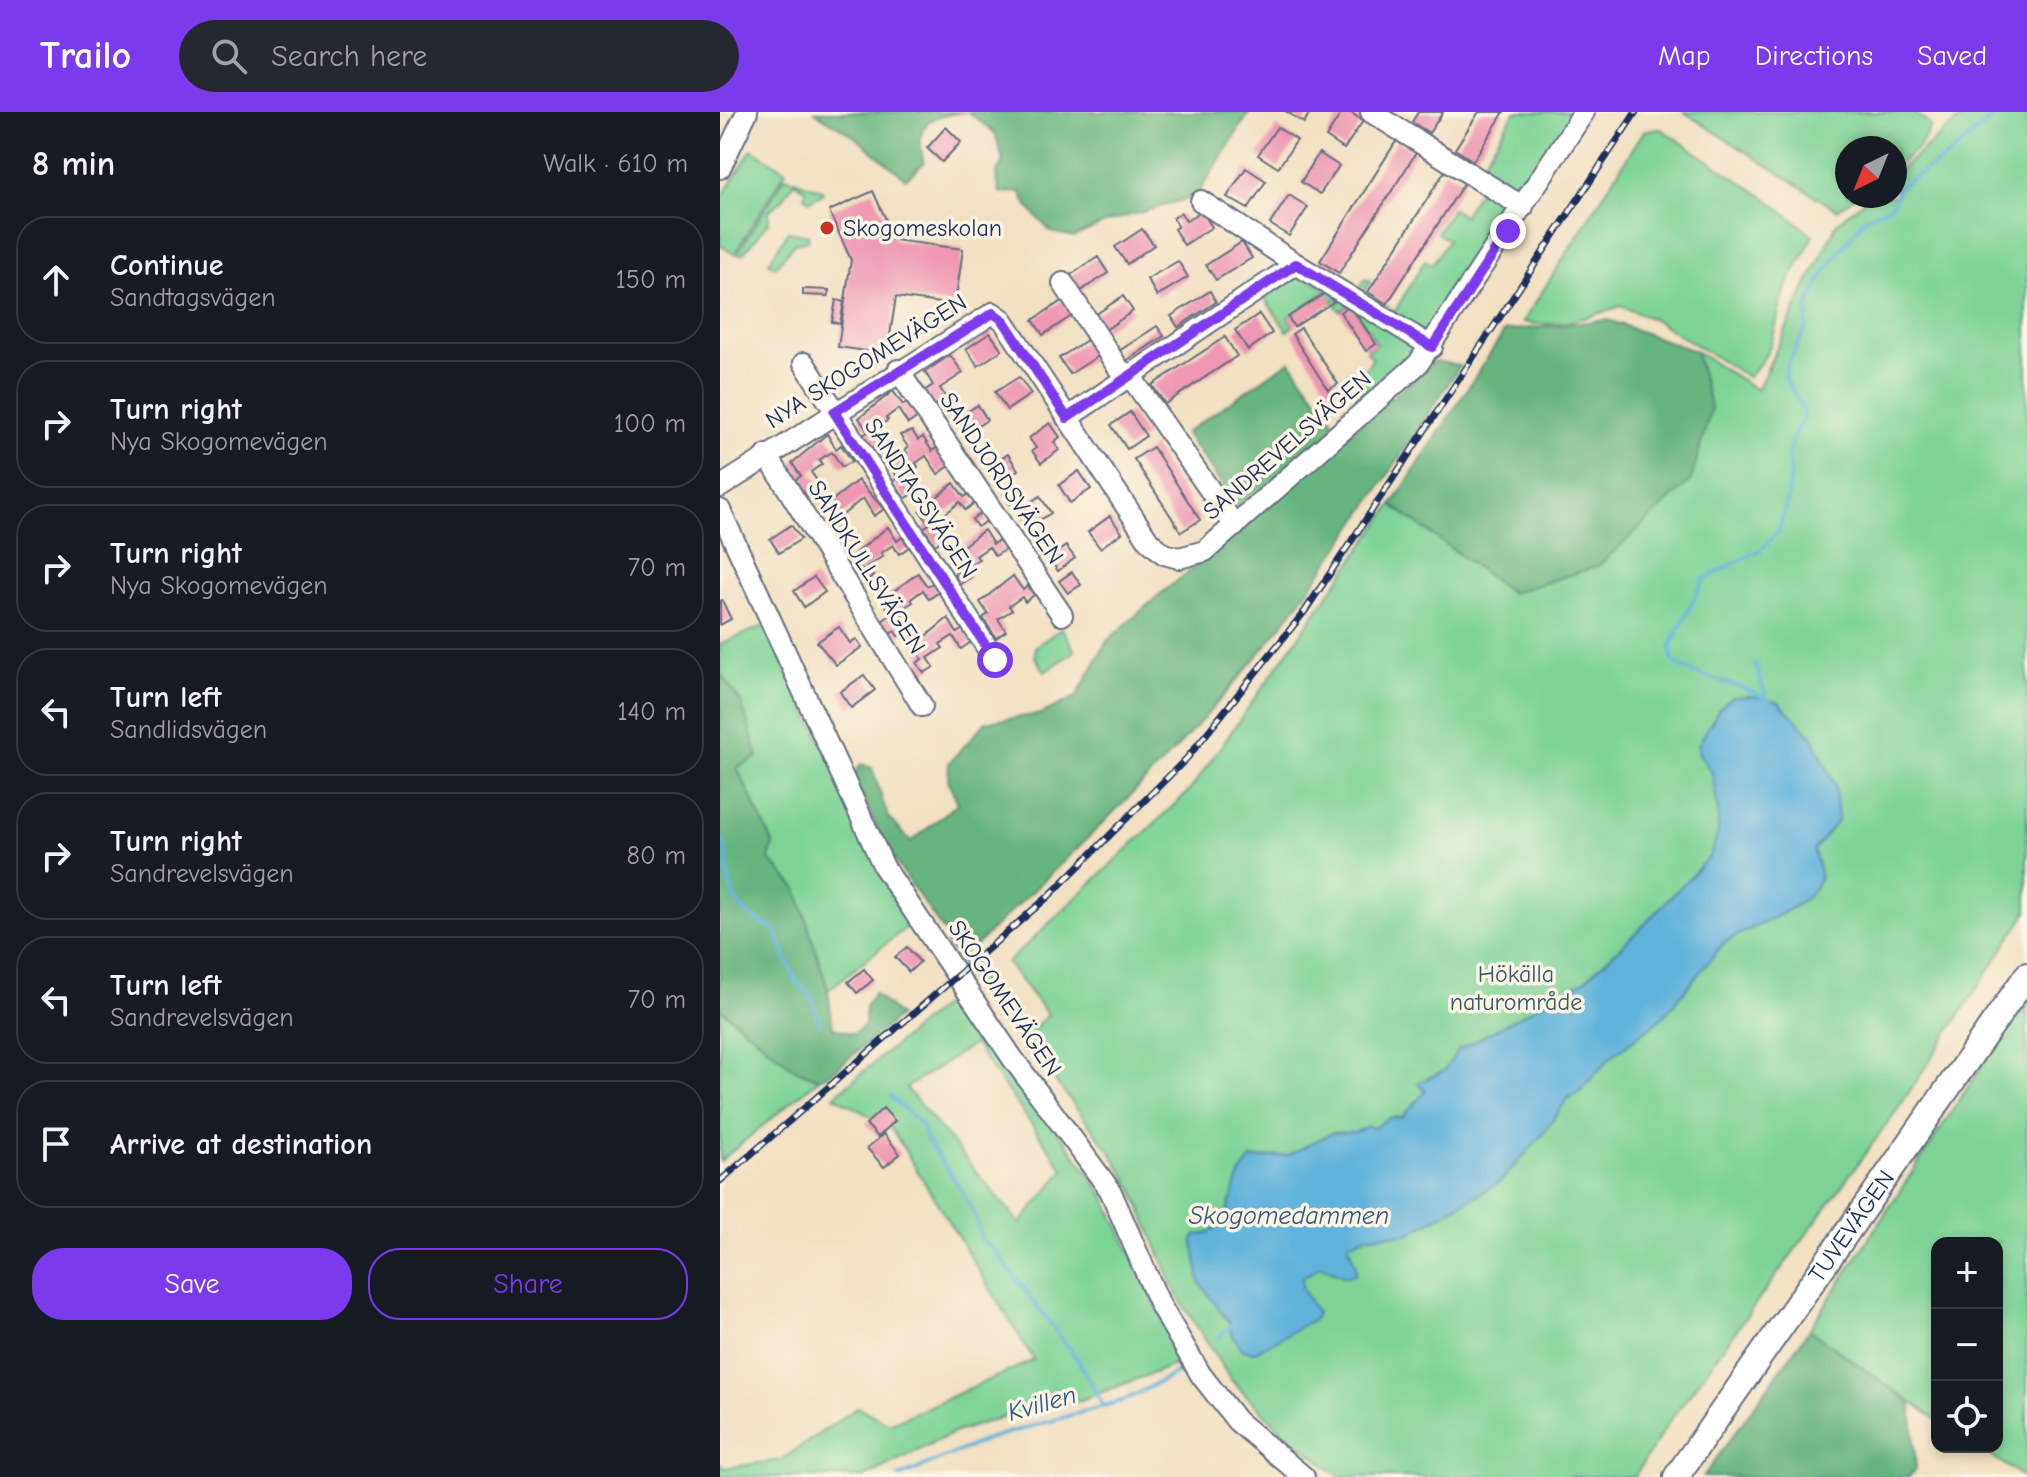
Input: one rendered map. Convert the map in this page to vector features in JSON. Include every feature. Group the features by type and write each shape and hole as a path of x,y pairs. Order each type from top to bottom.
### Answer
{"main road":[{"name":"TUVEVÄGEN","path":"1676,1477 1908,1150 2027,975"}],"street":[{"path":"720,168 747,112"},
{"path":"1371,112 1523,207"},
{"name":"SANDREVELSVÄGEN","path":"1164,554 1179,558 1196,556 1235,526 1418,364 1584,112"},
{"path":"1201,201 1296,264 1432,347"},
{"path":"1067,418 1296,264"},
{"path":"1063,283 1119,369 1131,377 1235,526"},
{"name":"NYA SKOGOMEVÄGEN","path":"720,487 898,370 993,313 1003,320 1149,541 1164,554"},
{"name":"SANDTAGSVÄGEN","path":"804,363 995,660"},
{"name":"SANDJORDSVÄGEN","path":"898,370 1062,615"},
{"name":"SANDKULLSVÄGEN","path":"767,455 922,706"},
{"name":"SKOGOMEVÄGEN","path":"720,510 884,867 1013,1059 1110,1190 1160,1305 1201,1375 1237,1421 1304,1477"}],"green space":[{"path":"815,112 966,112 942,116 927,124 921,138 924,163 906,179 855,137"},
{"path":"968,112 1250,112 1196,197 1107,222 1074,237 1051,232 1027,206 1021,192 1000,193 996,175 1003,160 995,133"},
{"path":"1515,112 1576,112 1526,190 1509,193 1479,169"},
{"path":"1684,112 1914,112 1931,126 1920,146 1907,157 1907,136 1835,136 1835,208 1840,208 1837,210"},
{"name":"Hökälla naturområde","path":"1968,112 2027,112 2027,912 1900,1106 1667,1425 1634,1477 1340,1477 1279,1428 1231,1380 1177,1295 1132,1187 1110,1151 1035,1055 1025,1036 1048,1015 1007,963 1190,790 1392,505 1511,593 1711,408 1695,351 1757,390 1837,223 1855,208 1907,208 1907,164"},
{"path":"1661,129 1767,199 1813,235 1787,286 1766,354 1748,377 1653,319 1620,306 1560,323 1523,322 1644,131"},
{"path":"752,149 786,171 734,254 720,245 720,200"},
{"path":"785,177 822,190 823,194 809,201 804,196 807,191 794,182 783,199 769,211 769,222 743,254 737,254"},
{"path":"1482,186 1504,200 1508,217 1435,331 1419,334 1356,294 1365,279 1370,281 1364,293 1395,311 1425,260 1432,264 1448,240 1437,233 1452,209 1463,216"},
{"path":"788,232 808,235 809,240 795,243 775,267 769,262"},
{"path":"1295,272 1341,295 1333,302 1326,292 1288,317 1293,326 1287,331 1262,294"},
{"path":"1345,297 1414,344 1415,357 1369,399 1353,386 1373,358 1367,352 1377,344 1351,304 1340,311 1335,305"},
{"path":"1608,320 1695,351 1711,408 1691,480 1598,566 1512,593 1392,505 1505,331"},
{"path":"1290,361 1345,437 1435,361 1460,366 1312,586 1258,655 1191,732 1120,806 974,947 947,935 886,848 853,777 861,764 872,768 888,817 911,842 958,803 948,781 949,763 986,722 1041,714 1076,697 1107,641 1159,595 1250,524 1185,433"},
{"path":"764,626 912,923 828,990 797,889 769,859 773,843 736,767 742,704 720,673 720,644"},
{"path":"1062,628 1075,651 1045,672 1035,657 1035,647"},
{"path":"720,673 742,704 758,757 737,768 773,843 769,859 797,889 828,990 833,1028 854,1034 865,1024 865,1007 874,993 899,1016 829,1075 819,1079 794,1069 720,1008"},
{"path":"946,942 975,967 995,1017"},
{"path":"959,992 1103,1194 1183,1362 1081,1400 1002,1417 953,1433 864,1477 720,1477 720,1465 725,1468 781,1460 858,1407 889,1424 1034,1360 891,1128 834,1096","holes":["974,1044 1064,1170 1020,1224 906,1088"]},
{"path":"2027,997 2027,1477 1987,1453 2003,1453 2003,1237 1931,1237 1931,1416 1809,1330"},
{"path":"720,1009 794,1069 819,1079 720,1161"},
{"path":"1809,1330 1911,1403 1916,1469 1909,1477 1703,1477"}],"water":[{"name":"Skogomedammen","path":"1751,696 1778,701 1813,737 1835,786 1838,820 1814,850 1820,875 1816,887 1794,907 1723,944 1664,1016 1611,1057 1579,1092 1567,1099 1544,1133 1500,1182 1408,1234 1367,1236 1348,1244 1356,1268 1355,1275 1345,1277 1321,1266 1302,1278 1302,1288 1317,1313 1314,1319 1255,1352 1242,1350 1231,1332 1231,1325 1200,1283 1193,1240 1196,1235 1209,1233 1218,1227 1243,1169 1252,1159 1289,1155 1331,1133 1356,1132 1367,1126 1374,1128 1389,1118 1402,1117 1426,1091 1417,1083 1444,1071 1458,1050 1584,981 1642,927 1710,856 1718,833 1718,810 1712,773 1699,754 1698,745 1719,709 1733,697"}],"building":[{"path":"1287,112 1310,112 1304,123"},
{"path":"1342,112 1350,112 1363,121 1344,149 1326,137"},
{"path":"1418,112 1443,112 1429,133 1412,122"},
{"path":"1479,112 1504,112 1473,161 1455,149"},
{"path":"946,127 961,142 942,162 927,148"},
{"path":"1277,127 1297,140 1278,168 1258,155"},
{"path":"1397,140 1416,153 1339,273 1320,261"},
{"path":"1319,153 1339,166 1320,194 1301,182"},
{"path":"1246,168 1266,181 1248,209 1227,197"},
{"path":"1445,171 1464,183 1387,304 1368,292"},
{"path":"873,191 895,240 963,249 955,305 896,297 887,354 838,347 851,260 829,211"},
{"path":"1289,195 1308,207 1289,236 1270,224"},
{"path":"1202,211 1212,227 1184,245 1174,229 1178,226 1173,218 1181,213 1186,221"},
{"path":"1142,229 1154,245 1127,264 1115,247"},
{"path":"1242,242 1252,258 1216,280 1206,265"},
{"path":"1098,257 1108,273 1079,292 1069,276"},
{"path":"1178,261 1188,277 1157,296 1147,279"},
{"path":"803,289 829,290 828,296 803,295"},
{"path":"1210,291 1216,302 1178,327 1171,316"},
{"path":"1327,292 1333,302 1294,327 1288,317"},
{"path":"1123,296 1133,311 1105,330 1095,315"},
{"path":"836,300 844,302 840,324 832,322"},
{"path":"1063,300 1073,315 1043,335 1033,320"},
{"path":"1350,305 1376,344 1366,351 1340,312"},
{"path":"1259,314 1272,333 1248,350 1235,330"},
{"path":"1157,326 1164,336 1126,361 1119,351"},
{"path":"1301,328 1338,384 1328,390 1292,334"},
{"path":"990,333 1002,350 978,366 966,349"},
{"path":"1225,337 1237,356 1165,404 1152,385"},
{"path":"1087,340 1098,356 1070,374 1059,358"},
{"path":"950,355 963,373 940,388 946,398 934,406 924,391 933,385 925,372"},
{"path":"1019,377 1031,394 1007,410 995,392"},
{"path":"893,391 903,405 908,401 918,417 908,424 898,409 886,418 888,420 874,430 885,445 874,452 863,435 868,432 859,418"},
{"path":"978,405 987,420 967,433 957,418"},
{"path":"1130,412 1146,436 1127,449 1111,425"},
{"path":"1050,423 1060,437 1054,442 1059,450 1041,463 1032,451 1036,448 1029,438"},
{"path":"912,431 918,440 923,437 932,451 938,447 951,465 938,474 926,456 916,463 918,467 908,474 919,490 905,499 893,481 898,478 890,465 907,453 905,450 908,447 900,435"},
{"path":"827,434 836,449 841,445 852,461 842,467 832,452 819,460 822,464 811,472 822,488 807,497 795,480 801,476 792,463"},
{"path":"1153,447 1200,520 1181,532 1134,459"},
{"path":"1008,454 1018,470 1000,482 989,467"},
{"path":"1079,471 1091,489 1070,503 1059,485"},
{"path":"858,480 884,509 874,516 863,498 838,519 844,529 833,536 826,526 831,523 821,509"},
{"path":"954,483 964,497 969,494 975,503 965,510 960,502 935,522 945,538 935,545 924,528 929,524 920,511"},
{"path":"1016,486 1022,496 1010,504 1004,494"},
{"path":"1040,496 1051,513 1029,527 1018,511"},
{"path":"982,513 987,521 977,527 972,519"},
{"path":"1110,516 1122,533 1100,548 1088,532"},
{"path":"791,525 801,539 779,553 770,539"},
{"path":"888,527 897,541 902,537 909,547 899,554 893,545 881,553 883,556 867,567 873,576 864,582 858,573 862,570 853,555"},
{"path":"984,530 993,544 999,540 1005,550 995,556 989,547 976,556 979,559 965,568 971,577 960,584 954,574 959,571 950,556"},
{"path":"1066,546 1075,558 1058,571 1049,558"},
{"path":"1072,572 1081,585 1068,593 1059,581"},
{"path":"918,573 927,586 933,583 939,592 929,599 923,590 911,599 913,602 899,611 910,628 898,636 895,631 888,635 880,623 891,614 882,600"},
{"path":"1013,576 1023,590 1028,586 1034,595 1025,602 1022,597 1009,606 1012,610 998,619 1006,631 996,638 983,618 988,614 980,602"},
{"path":"814,577 825,592 804,607 794,591"},
{"path":"720,601 731,619 720,625"},
{"path":"948,618 957,633 963,629 971,642 961,649 953,636 940,644 943,648 928,658 934,667 924,673 917,663 922,659 914,646"},
{"path":"839,627 850,643 856,639 862,647 836,665 817,642"},
{"path":"864,675 875,690 851,708 840,692"},
{"path":"907,947 920,962 909,972 895,957"},
{"path":"864,969 873,980 857,993 848,982"},
{"path":"883,1108 895,1121 878,1137 866,1124"},
{"path":"884,1134 900,1154 884,1167 867,1148"}],"waterway":[{"path":"1770,701 1746,689 1684,668 1673,661 1670,647 1704,579 1762,549 1778,532 1788,499 1791,473 1788,456 1804,411 1786,380 1786,368 1807,326 1807,307 1829,265 1865,218 1892,205 1900,186 1948,156 1999,112"},
{"path":"1755,664 1767,699"},
{"path":"720,839 726,846 728,876 734,897 748,914 774,929 797,983 811,995 821,1024"},
{"path":"890,1096 922,1125 925,1138 961,1189 977,1220 981,1240 996,1252 1078,1360 1104,1407"},
{"path":"1220,1337 1235,1321"},
{"name":"Kvillen","path":"899,1477 990,1438 1125,1400 1188,1367"}],"railway":[{"path":"720,1181 1049,896 1187,758 1305,611 1636,112"}],"place":[{"name":"Skogomeskolan","path":"827,228"}],"route":[{"path":"995,660 834,412 993,313 1003,320 1067,418 1259,292 1296,264 1432,347 1508,231"}]}
